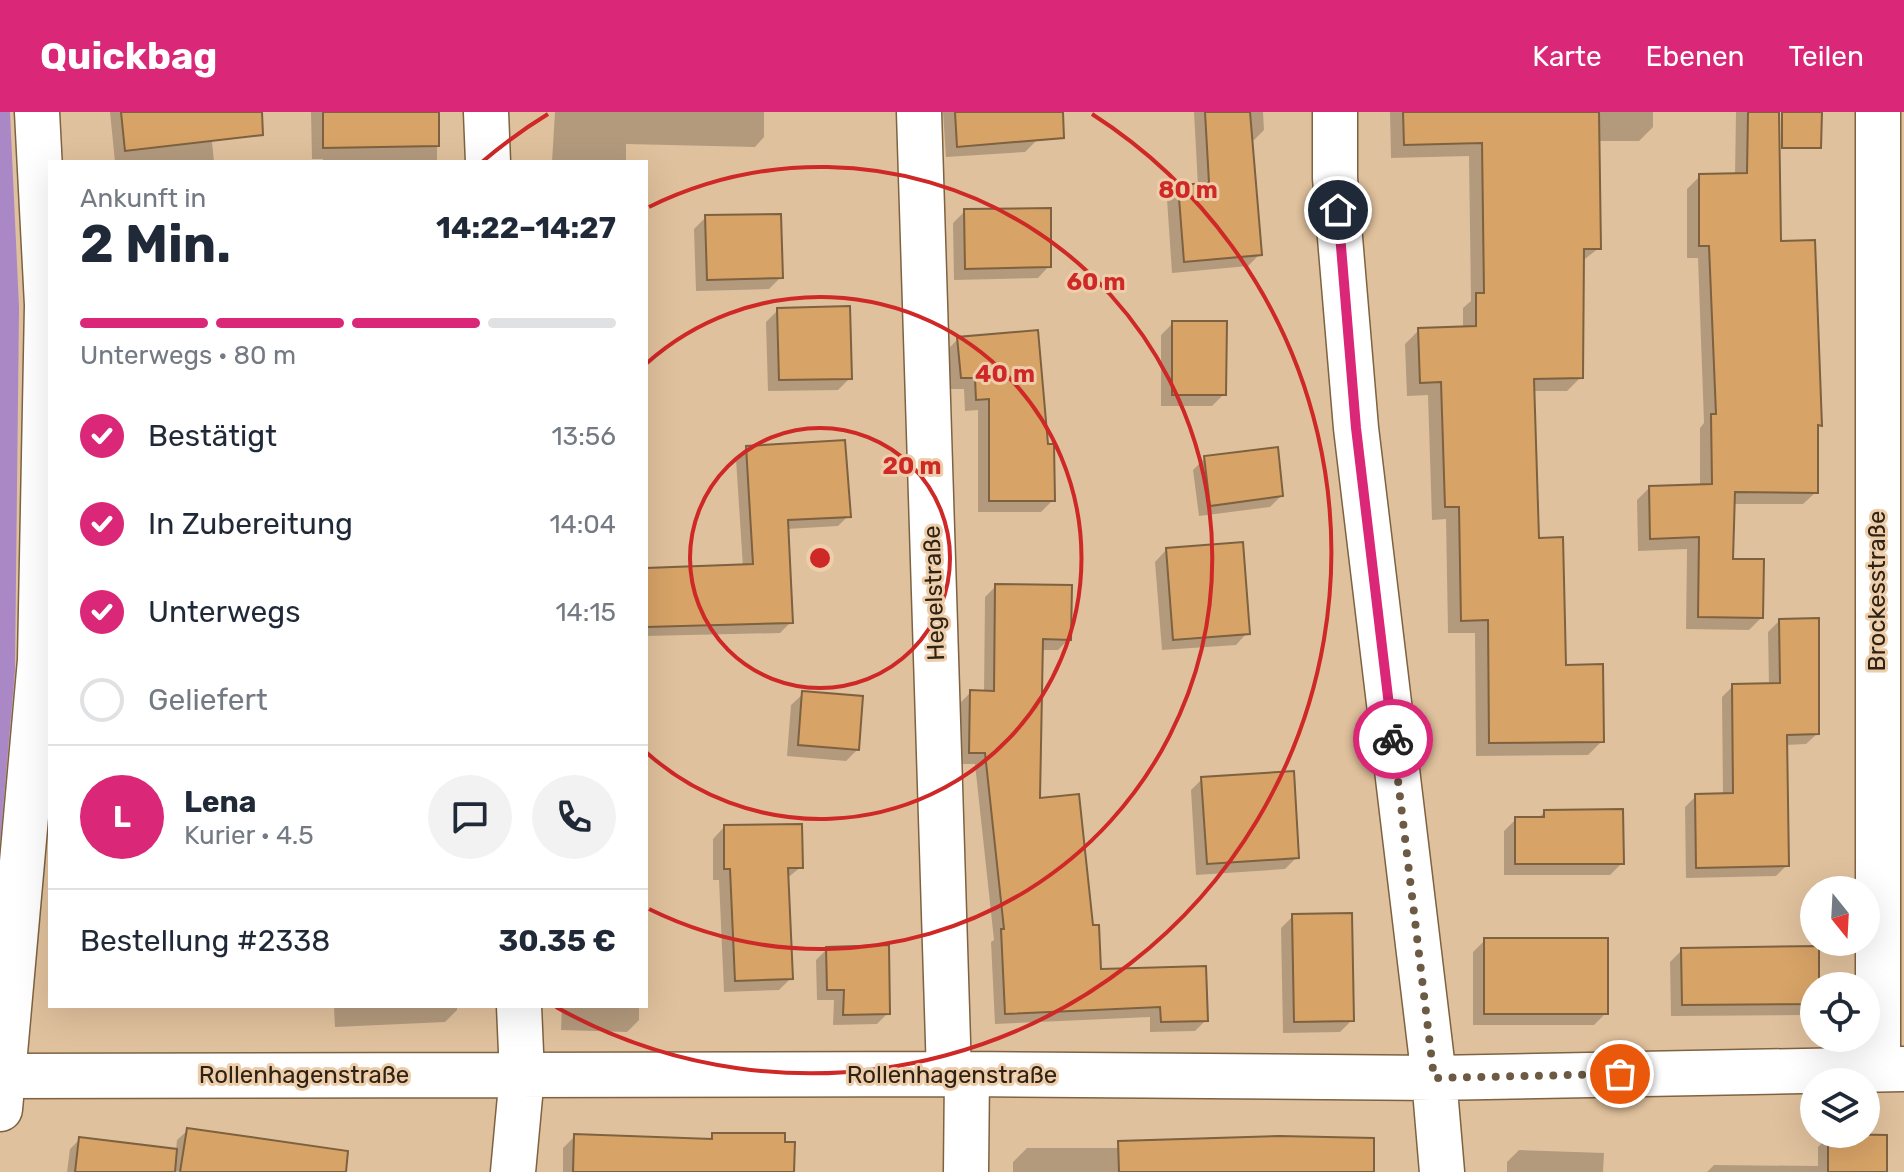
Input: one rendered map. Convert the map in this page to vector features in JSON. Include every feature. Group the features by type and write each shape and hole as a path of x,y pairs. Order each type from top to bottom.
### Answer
{"street":[{"path":"2,1087 40,660 47,305 37,112"},
{"path":"486,112 488,160"},
{"name":"Hegelstraße","path":"919,112 958,1074 966,1172"},
{"path":"1335,112 1335,178 1356,428 1434,1078 1442,1172"},
{"name":"Brockesstraße","path":"1878,112 1891,1069"},
{"path":"513,1172 522,1075 519,1008"},
{"name":"Rollenhagenstraße","path":"2,1087 522,1075 958,1074 1434,1078 1891,1069"}],"shaded area":[{"path":"0,112 10,112 19,307 15,671 0,844"}],"building":[{"path":"121,112 262,112 263,135 125,151"},
{"path":"323,112 439,112 439,146 323,148"},
{"path":"955,112 1063,112 1064,138 957,147"},
{"path":"1205,112 1250,112 1262,255 1184,262 1178,185 1209,183"},
{"path":"1403,112 1599,112 1601,249 1584,249 1583,378 1534,379 1539,538 1563,537 1566,665 1603,664 1604,742 1489,743 1488,620 1461,621 1459,507 1445,507 1441,382 1420,383 1418,328 1476,326 1476,293 1484,293 1482,143 1404,145"},
{"path":"1748,112 1779,112 1781,241 1815,240 1822,426 1818,425 1818,493 1735,492 1733,559 1764,559 1763,618 1698,617 1699,537 1650,539 1649,486 1712,484 1711,414 1716,414 1709,246 1699,246 1699,174 1747,173"},
{"path":"1782,112 1822,112 1821,148 1782,148"},
{"path":"1051,208 1051,267 965,269 964,209"},
{"path":"781,214 783,278 707,280 705,215"},
{"path":"850,306 852,379 779,380 777,308"},
{"path":"1172,321 1227,321 1226,395 1172,395"},
{"path":"1038,330 1048,444 1054,444 1055,501 989,501 989,399 976,400 975,378 961,378 957,337"},
{"path":"845,440 851,517 788,520 793,623 648,627 648,568 753,564 746,446"},
{"path":"1278,447 1283,496 1210,506 1204,456"},
{"path":"1243,542 1250,634 1173,640 1166,548"},
{"path":"995,584 1072,585 1071,640 1043,639 1040,798 1079,794 1093,925 1099,925 1101,969 1206,966 1208,1021 1161,1022 1160,1007 1005,1014 1001,929 1004,929 985,753 969,753 970,690 994,691"},
{"path":"1819,618 1819,734 1787,735 1789,866 1696,868 1695,794 1733,793 1732,684 1780,683 1779,619"},
{"path":"802,691 863,696 859,750 798,745"},
{"path":"1294,771 1299,858 1207,864 1201,777"},
{"path":"1623,809 1624,864 1515,864 1515,817 1544,817 1544,810"},
{"path":"802,824 803,868 788,868 793,979 735,981 730,869 724,869 724,825"},
{"path":"1352,913 1354,1021 1294,1022 1292,914"},
{"path":"1484,938 1608,938 1608,1014 1484,1014"},
{"path":"889,945 890,1014 843,1015 844,990 827,990 826,947"},
{"path":"1800,946 1800,956 1819,956 1819,972 1800,972 1800,1004 1682,1005 1681,948"},
{"path":"187,1128 348,1151 346,1172 180,1172"},
{"path":"712,1133 785,1133 785,1142 795,1142 794,1172 573,1172 574,1134 712,1139"},
{"path":"1880,1135 1887,1135 1887,1172 1828,1172 1828,1148 1880,1148"},
{"path":"1279,1136 1374,1138 1374,1172 1119,1172 1118,1141"},
{"path":"79,1137 177,1149 175,1172 75,1172"}],"way so far":[{"path":"1393,739 1434,1078 1620,1074"}],"route":[{"path":"1338,210 1356,428 1393,739"}]}
